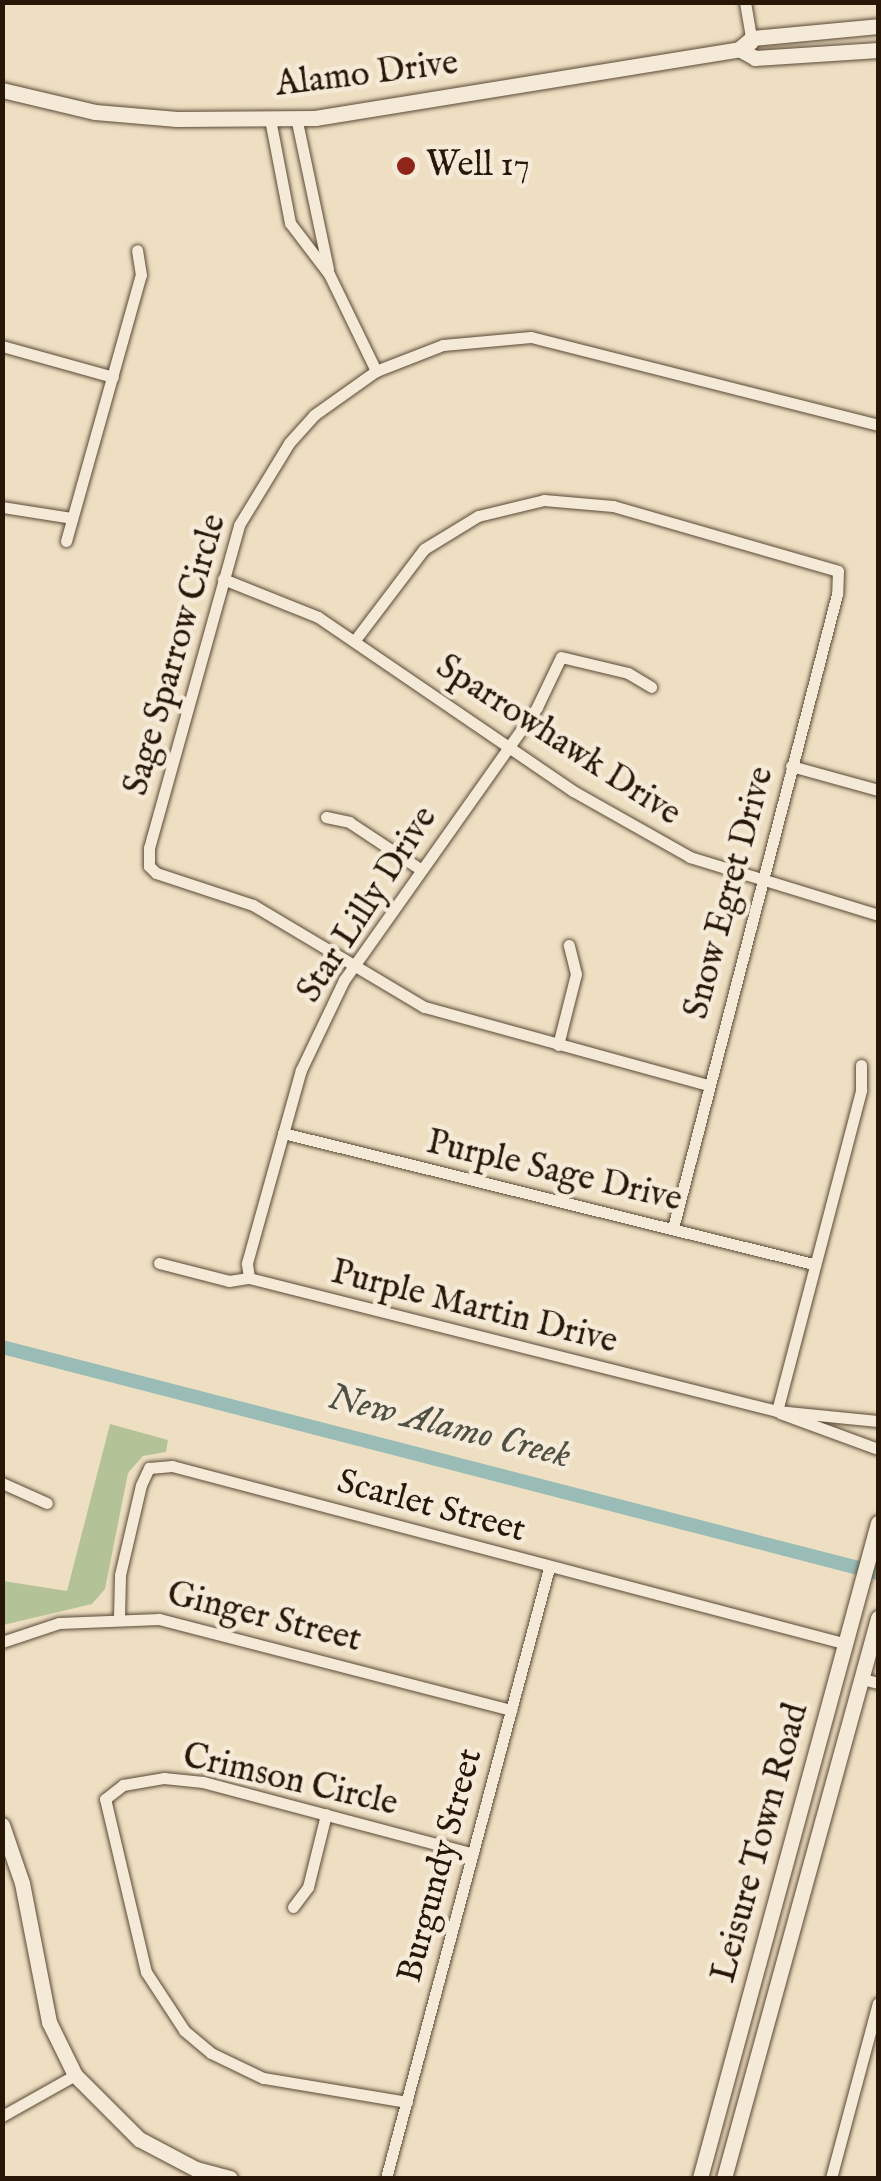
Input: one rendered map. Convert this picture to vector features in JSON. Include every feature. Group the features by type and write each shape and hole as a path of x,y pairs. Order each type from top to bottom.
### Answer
{"main road":[{"name":"Alamo Drive","path":"2,90 95,112 296,118 745,43 878,26"},
{"path":"745,43 755,58 878,50"},
{"name":"Leisure Town Road","path":"700,2178 878,1526"},
{"name":"Leisure Town Road","path":"724,2178 870,1681 878,1618"},
{"path":"2,1825 22,1883 48,2022 75,2075 139,2140 196,2169 230,2178"}],"street":[{"path":"745,2 745,43"},
{"path":"296,118 329,274"},
{"path":"270,119 290,222 329,274 376,371"},
{"path":"66,541 141,275 137,250"},
{"name":"Sage Sparrow Circle","path":"352,967 253,904 149,866 239,525 289,443 314,415 376,371 443,345 531,337 878,425"},
{"path":"2,346 113,377"},
{"name":"Snow Egret Drive","path":"356,640 424,549 478,516 544,500 613,506 838,571 673,1228"},
{"path":"2,507 72,518"},
{"name":"Sparrowhawk Drive","path":"223,580 281,599 356,640 630,826 761,883 878,915"},
{"name":"Star Lilly Drive","path":"249,1278 301,1070 352,967 508,746 560,657 628,673 650,687"},
{"path":"791,766 878,790"},
{"path":"326,817 349,822 420,869"},
{"path":"558,1045 576,974 569,945"},
{"path":"352,967 424,1007 708,1085"},
{"path":"776,1411 860,1090 861,1066"},
{"name":"Purple Sage Drive","path":"283,1133 813,1264"},
{"name":"Purple Martin Drive","path":"159,1263 229,1280 249,1278 776,1411 878,1421"},
{"name":"Purple Martin Drive","path":"776,1411 802,1426 878,1449"},
{"name":"Scarlet Street","path":"119,1617 126,1540 149,1468 172,1466 846,1644"},
{"path":"2,1482 48,1503"},
{"name":"Burgundy Street","path":"386,2178 549,1568"},
{"name":"Ginger Street","path":"2,1642 59,1624 119,1617 204,1628 511,1710"},
{"name":"Crimson Circle","path":"407,2102 263,2078 211,2053 184,2030 146,1972 105,1799 123,1785 164,1778 326,1814 473,1854"},
{"path":"292,1907 308,1886 326,1814"},
{"path":"831,2178 878,2002"},
{"path":"2,2116 75,2075"}],"green space":[{"path":"110,1424 168,1440 166,1452 143,1456 128,1473 105,1589 92,1604 3,1625 3,1581 67,1591"}],"waterway":[{"name":"New Alamo Creek","path":"2,1347 878,1573"}],"place":[{"name":"Well 17","path":"406,166"}]}
